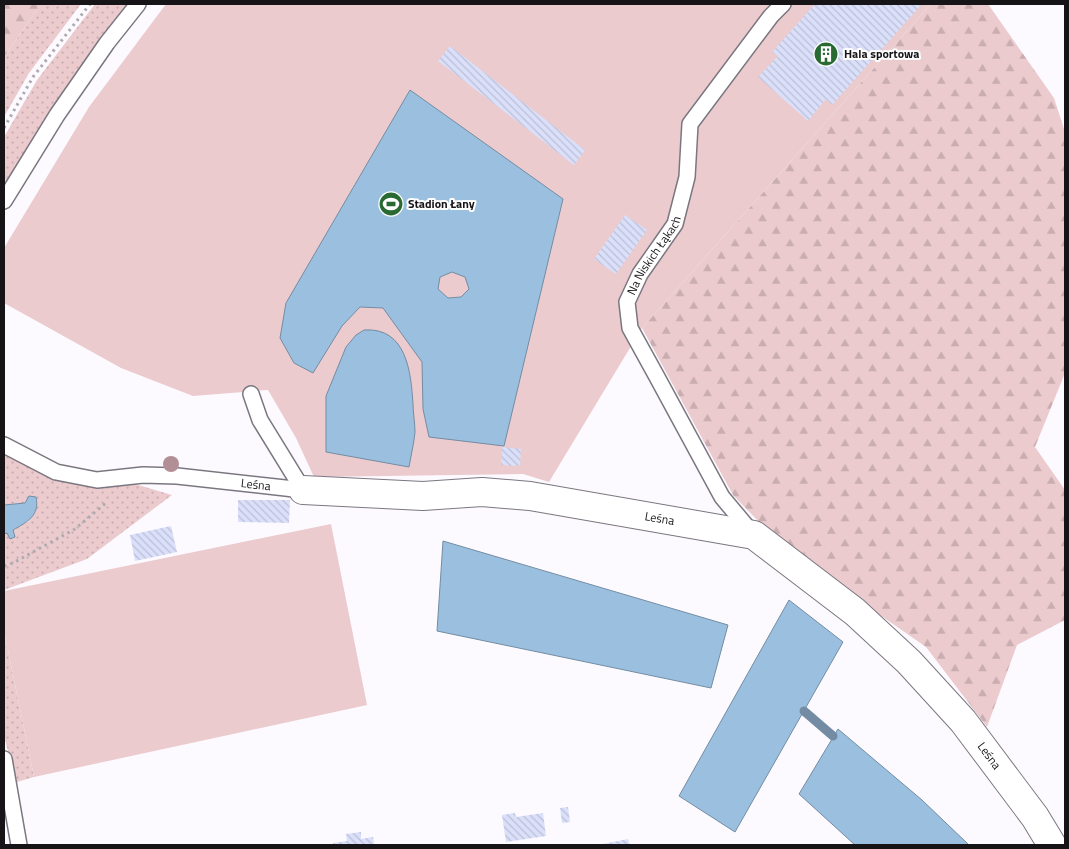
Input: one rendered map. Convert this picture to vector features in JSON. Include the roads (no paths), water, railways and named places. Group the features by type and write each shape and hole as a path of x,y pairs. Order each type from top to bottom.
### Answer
{"street":[{"name":"Leśna","path":"303,490 423,496 482,492 530,496 754,535 855,612 909,662 963,721 1035,817 1052,845"}],"lane":[{"path":"4,201 57,115 107,43 138,4"},
{"name":"Na Niskich Łąkach","path":"754,535 722,497 639,345 630,328 627,302 640,274 675,224 687,177 690,124 771,16 783,4"},
{"path":"251,394 260,420 303,490"},
{"name":"Leśna","path":"4,445 56,472 96,480 132,476 177,476 303,490"},
{"path":"4,759 19,845"}],"water":[{"path":"410,90 563,199 504,446 429,437 423,409 422,362 383,308 360,307 342,326 313,373 294,363 280,338 286,303","holes":["452,272 465,277 469,289 461,297 448,298 438,289 440,277"]},
{"path":"364,330 378,331 390,336 404,354 408,366 411,379 415,432 409,467 326,452 326,396 346,347 356,335"},
{"path":"29,496 36,497 37,504 34,514 13,530 15,537 10,539 7,533 4,534 4,505 25,503"},
{"path":"443,541 728,625 711,688 437,631"},
{"path":"789,600 843,642 735,832 679,796"},
{"path":"838,729 922,800 969,845 855,845 799,794"}],"waterway":[{"path":"804,711 833,736"}],"place":[{"name":"Hala sportowa","path":"826,54"},
{"name":"Stadion Łany","path":"391,204"}]}
